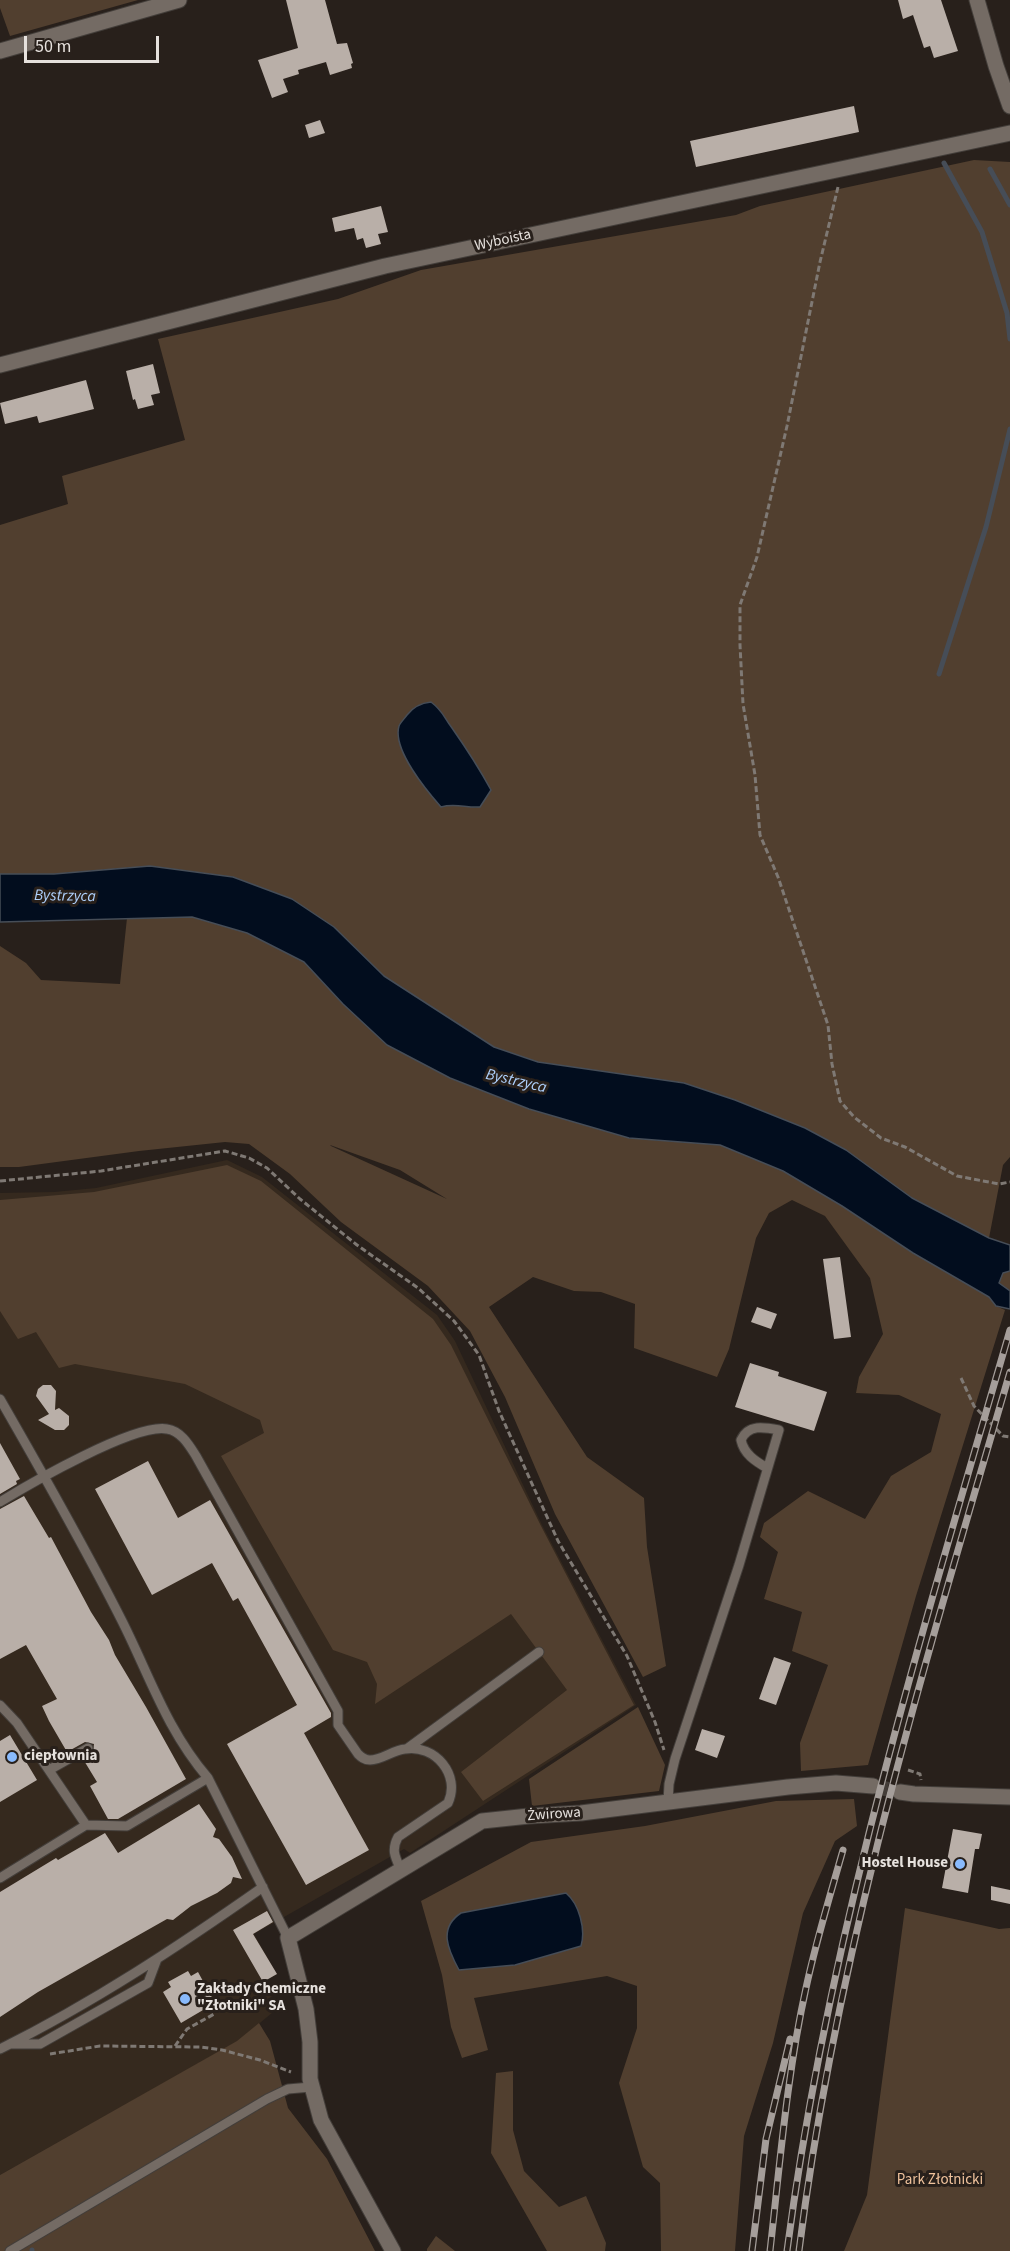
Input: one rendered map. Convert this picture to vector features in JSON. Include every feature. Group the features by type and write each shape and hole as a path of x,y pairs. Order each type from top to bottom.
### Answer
{"street":[{"path":"0,51 179,0"},
{"path":"977,0 1010,106"},
{"name":"Wyboista","path":"0,365 385,266 1010,133"},
{"name":"Żwirowa","path":"288,1938 482,1821 581,1813 836,1783 873,1786"},
{"path":"900,1792 1010,1797"},
{"path":"288,1938 306,2009 310,2042 311,2087 321,2120 393,2251"}],"lane":[{"path":"0,1399 73,1526 123,1622 154,1694 177,1736 190,1757 208,1778 288,1938"},
{"path":"668,1802 669,1784 675,1759 739,1565 768,1468 779,1430 768,1427 753,1428 744,1433 741,1440 743,1447 752,1458 768,1468"},
{"path":"0,1502 123,1437 141,1430 169,1429 180,1435 196,1456 293,1627 338,1711 338,1725 361,1758 370,1760 408,1748 538,1652"},
{"path":"0,1705 17,1723 86,1825"},
{"path":"49,1770 88,1748"},
{"path":"401,1870 394,1855 393,1845 398,1837 448,1803 452,1787 446,1767 439,1759 420,1749 408,1748"},
{"path":"0,1878 86,1825 127,1826 208,1778"},
{"path":"0,2049 101,1994 263,1887"},
{"path":"10,2044 40,2044 148,1983 157,1959"},
{"path":"10,2251 267,2099 288,2089 311,2087"}],"path":[{"path":"836,170 838,187 820,262 787,426 756,557 740,605 743,704 755,775 760,836 778,877 828,1025 832,1064 840,1101 854,1118 881,1138 905,1147 957,1176 999,1184 1010,1182"},
{"path":"0,1181 101,1171 225,1151 249,1158 267,1168 349,1238 417,1288 454,1321 479,1355 499,1411 558,1541 627,1656 665,1752 675,1759"},
{"path":"961,1378 974,1406 1003,1436 1010,1437"},
{"path":"908,1770 920,1774"},
{"path":"175,2046 187,2029 216,2013"},
{"path":"31,2044 37,2056 100,2046 175,2046 222,2050 260,2060 291,2072"}],"shaded area":[{"name":"Zakłady Chemiczne \"Złotniki\" SA","path":"227,1160 262,1177 437,1315 455,1341 542,1525 636,1705 410,1853 404,1849 254,1934 277,1974 263,1982 278,2008 238,2041 0,2175 0,1193 54,1192 96,1188"}],"green space":[{"path":"0,0 138,0 10,36 0,8"},
{"path":"974,160 1010,162 1010,1157 1003,1165 989,1238 912,1198 805,1128 735,1100 684,1083 538,1062 494,1047 384,976 334,927 233,877 150,866 54,874 0,874 0,525 68,504 62,476 185,440 158,339 338,299 421,270 736,215 760,206"},
{"path":"192,917 247,933 304,962 343,1004 450,1078 529,1109 629,1138 720,1145 784,1171 913,1253 989,1297 996,1306 1005,1310 916,1596 868,1765 801,1771 800,1743 828,1665 792,1651 802,1612 764,1599 778,1552 760,1537 764,1523 808,1491 865,1519 891,1476 931,1452 941,1414 899,1395 856,1393 859,1377 883,1334 870,1278 825,1216 792,1200 769,1213 756,1238 729,1349 717,1377 634,1348 635,1304 601,1292 574,1291 533,1277 489,1307 587,1457 644,1498 647,1547 666,1666 643,1677 555,1514 505,1397 470,1331 428,1286 341,1222 290,1174 249,1144 225,1142 19,1167 0,1167 0,946 26,963 41,980 120,984 127,918","holes":["330,1145 400,1170 447,1199"]},
{"path":"227,1165 261,1181 433,1319 451,1345 634,1705 483,1801 461,1772 567,1690 511,1614 375,1704 377,1684 367,1662 333,1650 221,1456 264,1433 260,1420 185,1384 75,1364 59,1368 36,1332 18,1339 0,1311 0,1200 94,1192"},
{"path":"1010,1271 1010,1291 999,1283 1003,1272"},
{"path":"638,1707 665,1765 659,1791 532,1806 529,1779"},
{"path":"854,1799 857,1826 835,1841 803,1913 773,2043 744,2136 735,2251 661,2251 660,2183 643,2167 619,2083 637,2028 637,1986 607,1976 474,1998 488,2050 462,2058 451,2027 442,1975 421,1901 531,1842 645,1826 776,1801"},
{"name":"Park Złotnicki","path":"905,1908 999,1929 1010,1928 1010,2251 844,2251 867,2195"},
{"path":"259,2023 270,2041 288,2108 327,2159 375,2251 0,2251 0,2175 237,2041"},
{"path":"513,2071 513,2130 524,2171 559,2207 586,2196 606,2243 605,2251 547,2251 491,2153 496,2073"},
{"path":"436,2236 455,2251 427,2251"}],"water":[{"path":"431,702 443,714 491,790 480,807 451,805 441,807 406,758 398,735 400,725 409,712 421,704"},
{"name":"Bystrzyca","path":"150,866 233,877 292,899 334,927 384,976 494,1047 538,1062 684,1083 735,1100 805,1128 846,1150 912,1198 989,1238 1010,1245 1010,1271 1003,1273 999,1283 1010,1291 1010,1309 996,1306 989,1297 913,1253 842,1206 783,1171 720,1145 629,1138 529,1109 450,1078 387,1045 343,1004 304,962 247,933 192,917 0,922 0,874 54,874"},
{"path":"566,1893 575,1904 580,1917 583,1932 581,1946 515,1965 459,1970 451,1955 447,1932 449,1925 461,1913"}],"building":[{"path":"286,0 325,0 337,44 347,43 353,63 352,68 330,75 326,62 298,70 299,74 283,79 288,92 272,98 258,60 298,48"},
{"path":"898,0 941,0 958,51 934,58 930,46 924,48 913,15 903,19"},
{"path":"854,106 859,132 696,167 690,141"},
{"path":"320,120 325,133 309,138 305,125"},
{"path":"381,206 388,232 378,234 381,244 366,248 363,238 357,240 354,228 335,232 332,218"},
{"path":"153,364 160,393 151,395 154,405 138,409 135,399 133,400 126,371"},
{"path":"86,380 94,409 39,423 37,416 5,424 0,403"},
{"path":"840,1257 851,1337 834,1339 823,1259"},
{"path":"757,1307 777,1314 771,1329 751,1322"},
{"path":"750,1363 779,1372 778,1376 827,1392 814,1431 735,1407"},
{"path":"43,1385 51,1385 56,1391 55,1410 59,1408 69,1416 69,1425 64,1430 55,1430 38,1420 49,1414 36,1396 38,1389"},
{"path":"0,1443 20,1479 16,1481 17,1484 0,1494"},
{"path":"148,1461 178,1518 210,1500 331,1713 331,1717 304,1733 369,1850 306,1885 227,1744 297,1705 238,1598 233,1601 212,1563 152,1595 95,1489"},
{"path":"24,1496 49,1538 51,1537 186,1779 118,1819 108,1819 90,1786 97,1782 83,1759 93,1752 94,1744 85,1742 67,1752 49,1721 42,1706 57,1699 26,1645 0,1659 0,1509"},
{"path":"774,1657 791,1663 776,1705 759,1699"},
{"path":"702,1729 725,1736 717,1758 695,1750"},
{"name":"ciepłownia","path":"10,1735 37,1780 0,1802 0,1741"},
{"path":"199,1804 216,1829 213,1837 219,1839 232,1857 242,1879 233,1877 231,1883 191,1906 173,1920 167,1919 38,1992 0,2017 0,1892 56,1858 58,1860 105,1833 118,1853"},
{"name":"Hostel House","path":"953,1829 982,1834 979,1849 975,1849 968,1893 942,1888"},
{"path":"991,1886 1010,1890 1010,1904 991,1900"},
{"path":"267,1911 273,1922 253,1934 277,1974 263,1982 233,1930"},
{"path":"188,1971 191,1976 198,1972 215,2003 181,2023 163,1992 171,1987 168,1982"}],"waterway":[{"path":"944,163 982,232 1007,313 1010,339"},
{"path":"990,169 1010,205"},
{"path":"939,674 986,527 1010,429"}],"tunnel":[{"path":"873,1786 900,1792"}],"railway":[{"path":"787,2251 805,2134 852,1901 912,1672 1010,1330"},
{"path":"799,2251 815,2139 860,1917 916,1698 1010,1372"},
{"path":"770,2251 799,2020 814,1953 843,1850"},
{"path":"752,2251 766,2139 790,2039"}],"place":[{"name":"ciepłownia","path":"12,1757"},
{"name":"Hostel House","path":"960,1864"},
{"name":"Zakłady Chemiczne \"Złotniki\" SA","path":"185,1999"}]}
